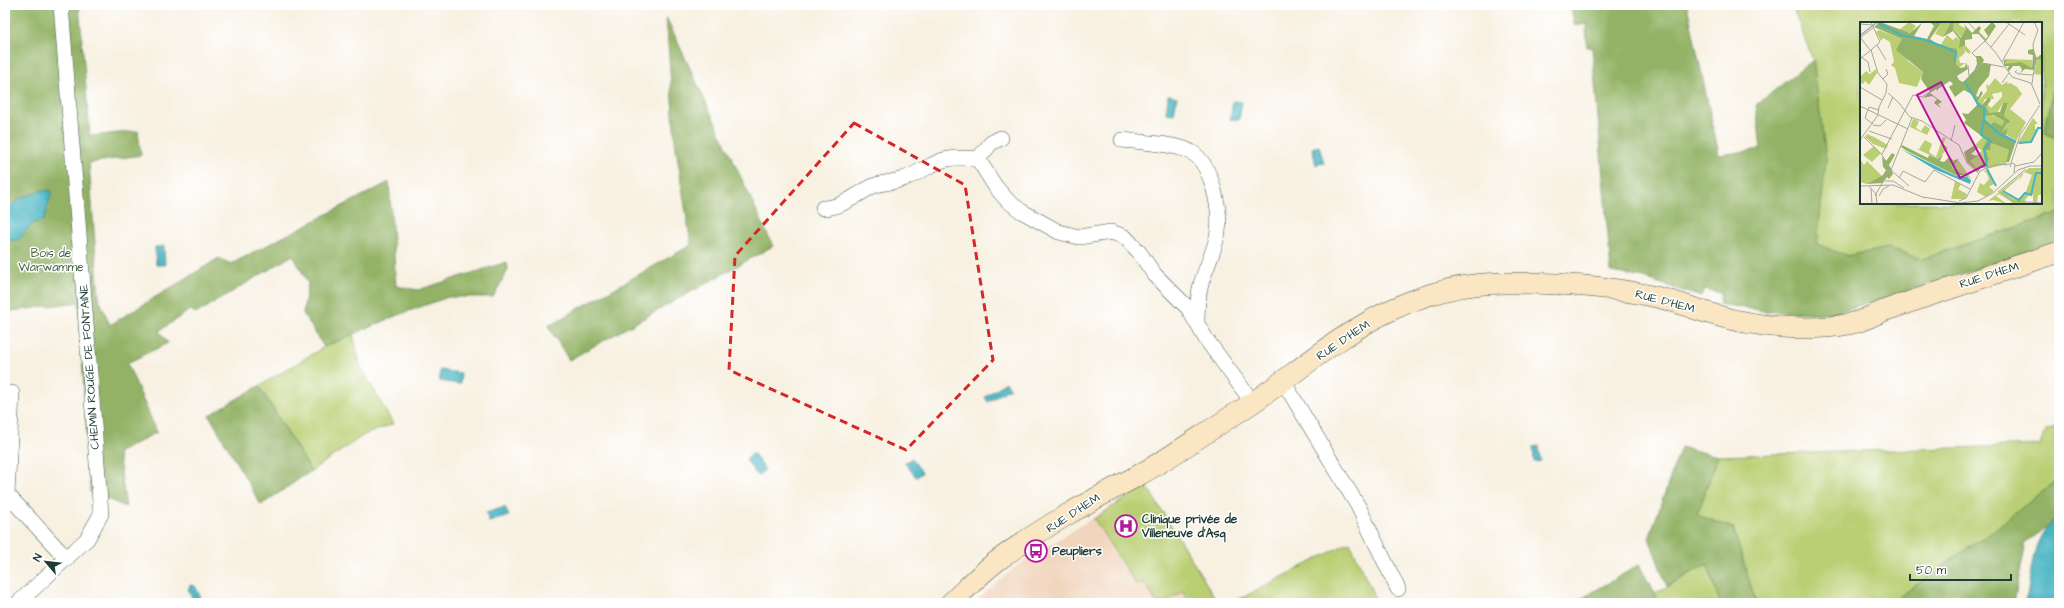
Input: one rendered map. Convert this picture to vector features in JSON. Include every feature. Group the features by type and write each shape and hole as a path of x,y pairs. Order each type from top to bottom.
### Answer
{"street":[{"name":"CHEMIN ROUGE DE FONTAINE","path":"61,5 101,514 92,532 67,559"},
{"path":"978,159 991,143 1001,138"},
{"path":"1122,140 1191,151 1201,160 1209,174 1216,198 1218,228 1201,284 1197,321"},
{"path":"823,208 839,206 877,185 905,178 938,160 954,157 978,159"},
{"path":"978,159 995,186 1007,200 1021,211 1060,232 1073,237 1084,237 1111,232 1124,237 1140,252 1154,274 1185,303 1197,321 1206,339 1253,403"},
{"name":"RUE D'HEM","path":"951,603 985,571 1013,550 1103,493 1140,474 1253,403 1355,330 1390,310 1444,291 1480,284 1532,283 1616,290 1652,296 1716,315 1751,323 1787,326 1826,326 1859,322 1883,311 2059,252"},
{"path":"1283,381 1358,506 1398,589"},
{"path":"12,393 6,494 67,559 18,603"}],"highlighted area":[{"path":"854,123 965,185 993,360 906,450 729,370 735,256"}],"shaded area":[{"name":"Clinique privée de Villeneuve d'Asq","path":"1146,484 1219,603 974,603 1014,568"}],"green space":[{"name":"Bois de Warwamme","path":"5,5 79,5 90,136 138,131 141,155 89,163 99,299 110,325 219,258 231,264 389,182 396,286 418,290 507,262 508,270 493,297 448,297 398,315 324,347 303,313 308,283 293,255 197,313 190,310 159,331 168,343 127,363 157,432 118,453 126,507 90,492 79,302 5,312"},
{"path":"1570,5 1687,5 1719,155 1761,149 1756,105 1813,60 1826,159 1817,244 1846,256 1889,248 1922,259 2059,213 2059,240 2020,256 1832,314 1764,311 1719,304 1721,293 1704,289 1701,297 1644,278 1611,272 1592,47 1587,47 1586,24 1575,26"},
{"path":"1792,5 2059,5 2059,59 2045,133 2059,139 2059,213 1922,259 1889,248 1846,256 1817,244 1826,159 1813,60"},
{"path":"666,17 773,246 569,360 548,326 691,245 675,141"},
{"path":"2059,59 2059,139 2045,133"},
{"path":"353,334 360,365 393,424 364,435 311,471 259,386 324,347"},
{"path":"259,386 311,471 261,505 209,415"},
{"path":"2059,427 2059,479 1991,532 1891,603 1756,603 1733,528 1697,515 1718,456 2040,445 2045,431"},
{"path":"1681,447 1718,456 1697,515 1733,528 1756,603 1720,603 1707,564 1667,586 1649,538"},
{"path":"2059,479 2059,517 2026,542 2014,603 1891,603 1991,532"},
{"path":"1146,485 1218,603 1189,603 1183,591 1165,603 1157,603 1144,582 1137,586 1094,519"},
{"path":"1350,542 1377,603 1232,603"},
{"path":"1707,564 1720,603 1660,603 1654,594"},
{"path":"1639,565 1660,603 1574,603"}],"water":[{"path":"1168,95 1177,97 1174,114 1166,113"},
{"path":"1233,101 1242,102 1239,120 1230,119"},
{"path":"1319,146 1324,163 1316,165 1312,148"},
{"path":"43,190 52,191 44,220 32,224 18,240 5,241 5,211 19,199"},
{"path":"164,246 165,265 156,265 155,247"},
{"path":"440,370 461,373 460,384 439,381"},
{"path":"1006,382 1010,388 988,402 985,397"},
{"path":"1539,446 1541,461 1534,462 1533,447"},
{"path":"751,454 754,454 765,470 757,476 746,459"},
{"path":"912,458 922,473 916,477 905,463"},
{"path":"505,507 509,516 489,522 486,513"},
{"path":"2059,515 2059,603 2025,603 2033,559 2039,540 2044,531"},
{"path":"190,585 195,586 203,601 195,603 188,590"}],"place":[{"name":"Clinique privée de Villeneuve d'Asq","path":"1126,526"},
{"name":"Peupliers","path":"1036,551"}]}
